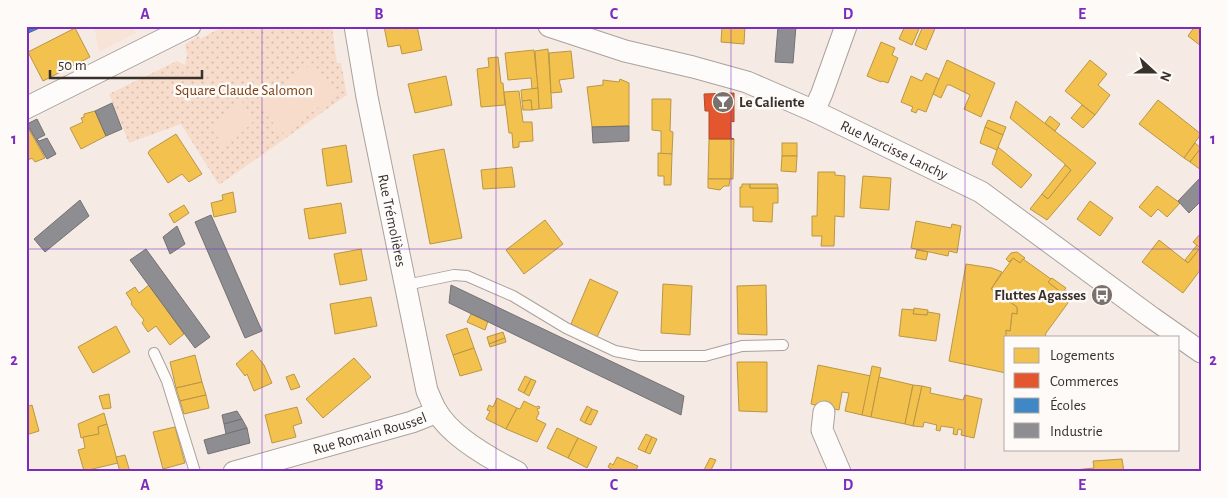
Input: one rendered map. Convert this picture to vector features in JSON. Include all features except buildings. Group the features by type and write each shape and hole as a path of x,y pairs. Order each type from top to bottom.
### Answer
{"street":[{"path":"26,108 190,26"},
{"name":"Rue Trémolières","path":"355,26 367,97 427,391 437,412"},
{"name":"Rue Narcisse Lanchy","path":"549,26 625,51 747,82 814,111 981,192 1178,336"},
{"path":"814,111 846,26"},
{"name":"Rue Narcisse Lanchy","path":"1180,337 1201,352"},
{"name":"Rue Romain Roussel","path":"234,472 412,422 437,412 453,430 475,447 517,472"},
{"path":"824,412 822,430 840,472"}],"lane":[{"path":"406,285 454,275 467,276 513,296 566,328 607,348 640,356 705,356 742,346 783,345"},
{"path":"154,353 167,381 195,472"}],"shaded area":[{"path":"94,26 133,26 136,33 99,52"}],"green space":[{"name":"Square Claude Salomon","path":"224,26 332,26 337,63 341,63 347,95 219,185 181,124 129,143 109,94 177,61 185,65 187,55 185,44 199,36 200,39"},
{"path":"313,63 336,95 281,134 258,102"},
{"path":"240,99 255,120 234,140 223,147 212,127"}],"place":[{"name":"Le Caliente","path":"723,102"},
{"name":"Fluttes Agasses","path":"1102,295"}]}
